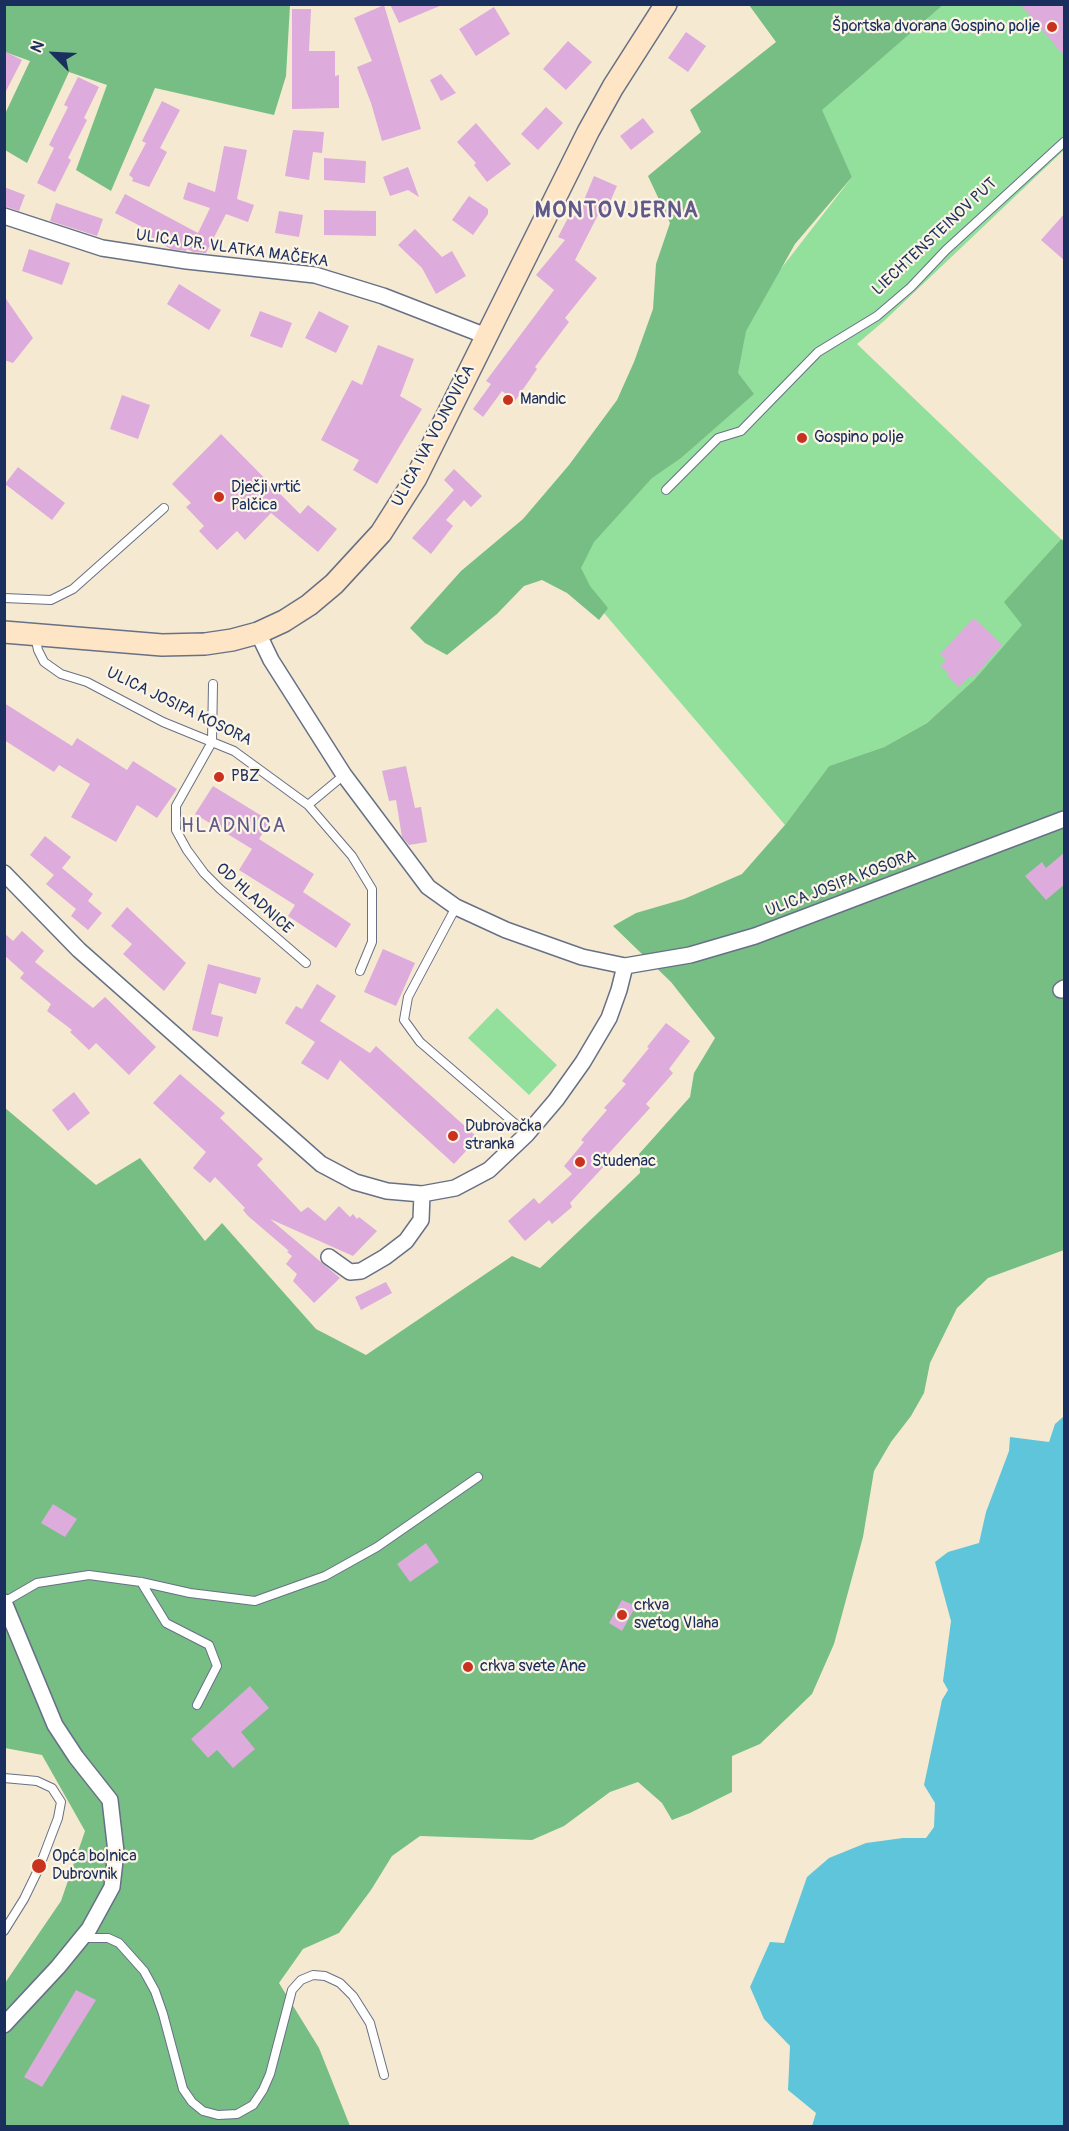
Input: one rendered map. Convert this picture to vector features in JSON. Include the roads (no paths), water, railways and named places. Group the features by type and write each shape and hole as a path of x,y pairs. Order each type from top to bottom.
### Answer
{"main road":[{"name":"ULICA IVA VOJNOVIĆA","path":"4,632 162,645 232,640 258,633 309,606 357,561 381,533 416,478 588,132 613,87 666,4"}],"street":[{"name":"ULICA DR. VLATKA MAČEKA","path":"4,216 102,248 187,261 315,275 383,296 486,336"},
{"name":"ULICA JOSIPA KOSORA","path":"258,633 271,660 344,775 428,887 456,907 542,944 582,957 625,966 690,955 755,936 1065,819"},
{"path":"4,873 79,950 321,1164 355,1182 387,1191 422,1194 455,1188 489,1170 527,1134 556,1100 601,1033 609,1018 625,966"},
{"path":"329,1257 350,1272 361,1271 385,1257 406,1241 421,1220 422,1194"},
{"path":"4,2025 58,1967 89,1929 112,1887 116,1852 110,1800 76,1757 56,1725 5,1601"}],"lane":[{"name":"LIECHTENSTEINOV PUT","path":"666,490 718,438 741,431 818,352 877,316 911,287 946,250 1065,142"},
{"path":"4,598 51,600 73,589 164,508"},
{"name":"ULICA JOSIPA KOSORA","path":"35,634 38,650 44,662 62,674 87,682 163,722 234,752 308,805 352,856 372,889 372,942 360,971"},
{"name":"OD HLADNICE","path":"213,684 212,742 176,806 177,830 187,850 204,873 306,963"},
{"path":"308,805 344,775"},
{"path":"456,907 408,997 404,1020 420,1042 527,1134"},
{"path":"5,1601 37,1583 89,1575 141,1582 190,1593 255,1601 325,1576 377,1547 478,1477"},
{"path":"141,1582 166,1623 209,1645 217,1666 197,1705"},
{"path":"4,1778 37,1780 51,1788 61,1802 58,1818 39,1868 24,1899 4,1931"},
{"path":"82,1938 108,1938 118,1943 144,1971 155,1991 163,2014 183,2089 192,2102 203,2111 218,2115 237,2114 253,2105 270,2074 292,1990 301,1980 313,1975 326,1976 340,1983 353,1996 369,2023 384,2075"}],"water":[{"path":"1064,1416 1064,2126 812,2126 816,2113 788,2090 790,2046 764,2019 750,1987 770,1942 784,1943 807,1877 829,1858 866,1843 903,1838 926,1838 934,1827 935,1803 924,1785 942,1700 948,1690 943,1681 951,1621 935,1562 948,1552 979,1543 986,1512 1009,1451 1010,1437 1049,1442 1055,1424"}],"place":[{"name":"Športska dvorana Gospino polje","path":"1052,27"},
{"name":"Mandic","path":"508,400"},
{"name":"Gospino polje","path":"802,438"},
{"name":"Dječji vrtić Palčica","path":"219,497"},
{"name":"PBZ","path":"219,777"},
{"name":"Dubrovačka stranka","path":"453,1136"},
{"name":"Studenac","path":"580,1162"},
{"name":"crkva svetog Vlaha","path":"622,1615"},
{"name":"crkva svete Ane","path":"468,1667"},
{"name":"Opća bolnica Dubrovnik","path":"39,1866"}],"district":[{"name":"MONTOVJERNA","path":"617,211"},
{"name":"HLADNICA","path":"234,827"}]}
